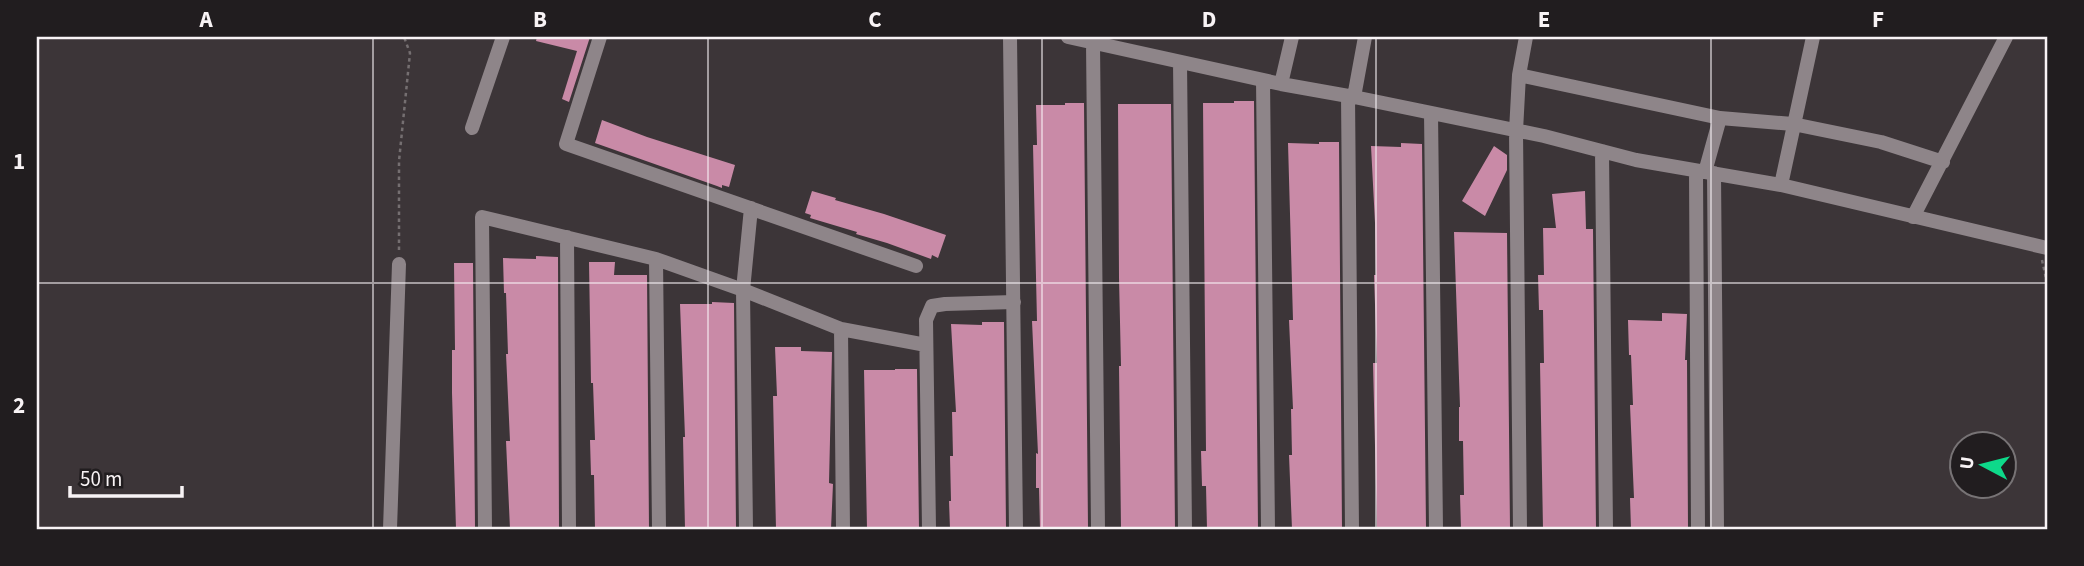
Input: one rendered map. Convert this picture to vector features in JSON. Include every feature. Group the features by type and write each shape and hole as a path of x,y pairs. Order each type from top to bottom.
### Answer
{"street":[{"path":"472,128 503,37"},
{"path":"600,37 566,144 916,266"},
{"path":"1010,37 1016,529"},
{"path":"1068,37 1281,84 1516,131 1636,160 1781,185 2043,247"},
{"path":"1281,84 1292,37"},
{"path":"1352,529 1351,97 1365,37"},
{"path":"1520,529 1516,131 1519,75 1526,37"},
{"path":"1781,185 1813,37"},
{"path":"1913,216 2006,37"},
{"path":"1093,43 1098,529"},
{"path":"1180,62 1185,529"},
{"path":"1519,75 1720,118 1793,124 1881,142 1942,162"},
{"path":"1263,80 1268,529"},
{"path":"1431,113 1436,529"},
{"path":"1698,529 1705,172 1720,118"},
{"path":"1602,151 1606,529"},
{"path":"1705,172 1717,529"},
{"path":"746,529 743,290 751,208"},
{"path":"485,529 482,217 656,259 841,329 926,345"},
{"path":"567,237 569,529"},
{"path":"656,259 659,529"},
{"path":"390,529 399,264"},
{"path":"929,529 926,320 932,306 1014,302"},
{"path":"841,329 843,529"}],"path":[{"path":"399,264 399,161 410,53 404,37"},
{"path":"2043,247 2047,284"}],"building":[{"path":"537,37 590,37 569,102 562,99 577,51 536,41"},
{"path":"1254,101 1258,529 1207,529 1206,486 1202,486 1201,451 1206,451 1203,103"},
{"path":"1084,103 1088,528 1040,529 1039,488 1036,488 1036,453 1038,454 1032,321 1037,321 1033,145 1037,145 1036,105"},
{"path":"1118,104 1171,104 1175,529 1121,529"},
{"path":"602,120 735,165 729,187 722,185 722,188 595,143"},
{"path":"1339,142 1342,529 1292,529 1289,455 1292,455 1293,409 1289,320 1293,320 1288,143"},
{"path":"1401,143 1422,144 1426,529 1377,529 1373,363 1377,363 1376,275 1371,146 1401,147"},
{"path":"1494,146 1507,155 1507,170 1485,216 1462,201"},
{"path":"812,191 946,235 938,258 932,255 931,259 810,218 811,215 805,213"},
{"path":"1585,191 1586,229 1593,229 1596,529 1543,529 1540,363 1544,363 1543,310 1539,310 1538,275 1544,275 1543,228 1556,228 1552,194"},
{"path":"1454,232 1507,233 1510,528 1461,529 1460,495 1464,495 1463,441 1459,441"},
{"path":"536,256 558,257 559,529 510,529 506,441 510,441 508,354 503,258 536,259"},
{"path":"589,262 615,262 614,275 647,275 649,529 595,529 590,440 595,440"},
{"path":"454,263 473,263 475,529 456,529 452,393 452,350 455,350"},
{"path":"734,303 736,529 685,529 680,304"},
{"path":"1662,313 1687,314 1685,360 1688,528 1631,529 1630,498 1634,498 1630,405 1633,405 1628,320 1662,321"},
{"path":"982,322 1004,322 1006,529 950,529 952,412 956,412 951,324 982,325"},
{"path":"775,347 801,347 801,351 832,352 829,483 833,484 831,529 776,529 773,396 777,396"},
{"path":"917,369 919,529 867,529 864,370"}]}
